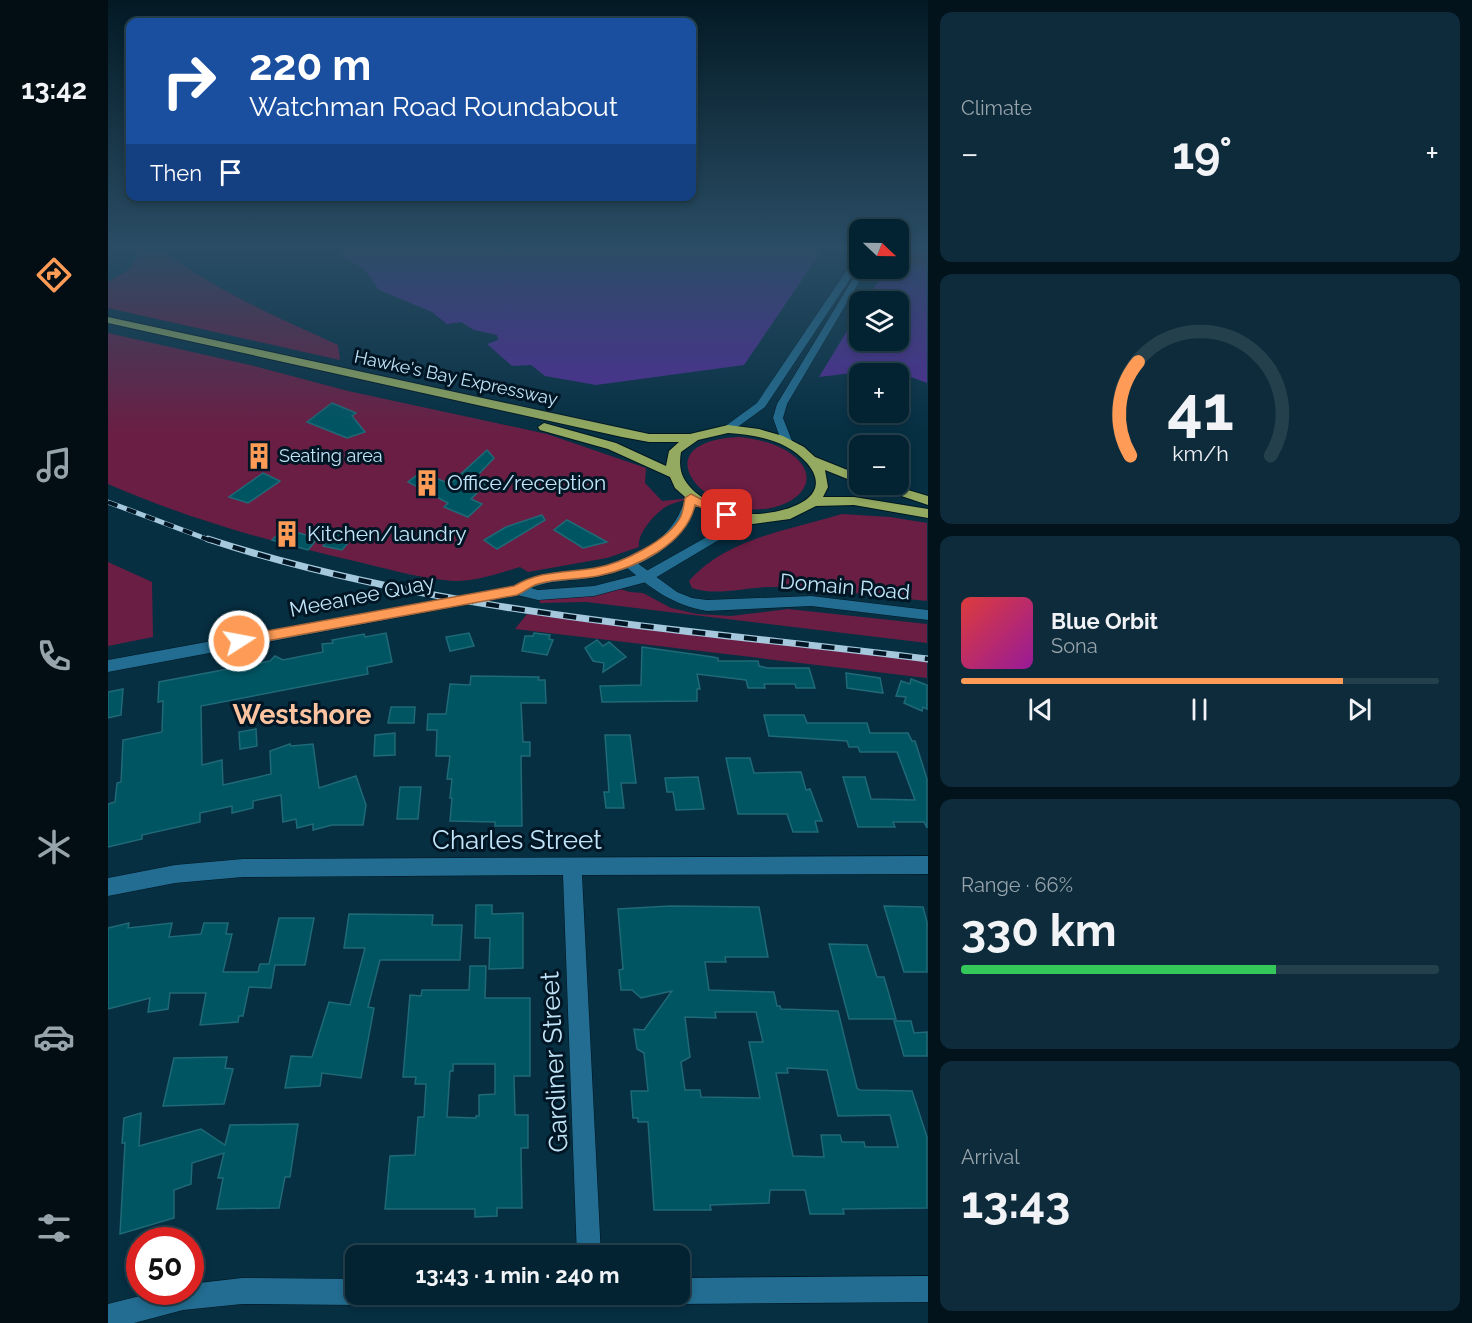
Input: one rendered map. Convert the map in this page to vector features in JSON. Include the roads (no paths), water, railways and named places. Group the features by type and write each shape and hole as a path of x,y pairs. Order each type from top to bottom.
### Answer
{"highway":[{"name":"Hawke's Bay Expressway","path":"108,320 622,433 649,438 691,438"},
{"name":"Hawke's Bay Expressway","path":"108,327 549,428 612,446 672,474"},
{"path":"812,460 819,471 821,482 819,493 813,502 796,513 774,518 748,519 717,511 691,498 679,486 672,474 671,463 674,453 691,438 708,432 728,429 768,434 786,441 812,460 849,475"},
{"path":"908,495 927,501"},
{"path":"813,502 854,501 927,514"}],"street":[{"path":"728,429 761,405 824,311"},
{"path":"786,441 778,417 782,404 838,311"},
{"name":"Meeanee Quay","path":"108,666 517,590 534,580 597,572 628,562 665,543 673,536 686,517 691,498"},
{"name":"Meeanee Quay","path":"517,590 538,595 594,591 645,578 748,519"},
{"name":"Domain Road","path":"628,562 645,578 680,601 706,607 796,600 927,615"},
{"name":"Charles Street","path":"108,887 172,874 243,868 927,865"},
{"name":"Gardiner Street","path":"572,866 589,1245"},
{"path":"690,1291 927,1289"},
{"path":"108,1317 183,1297 242,1291 345,1292"}],"railway":[{"path":"108,502 212,541"},
{"path":"208,539 295,564 384,585 474,602 656,628 928,659"}],"place":[{"name":"Seating area","path":"259,456"},
{"name":"Office/reception","path":"427,483"},
{"name":"Kitchen/laundry","path":"287,534"}],"district":[{"name":"Westshore","path":"302,715"}]}
